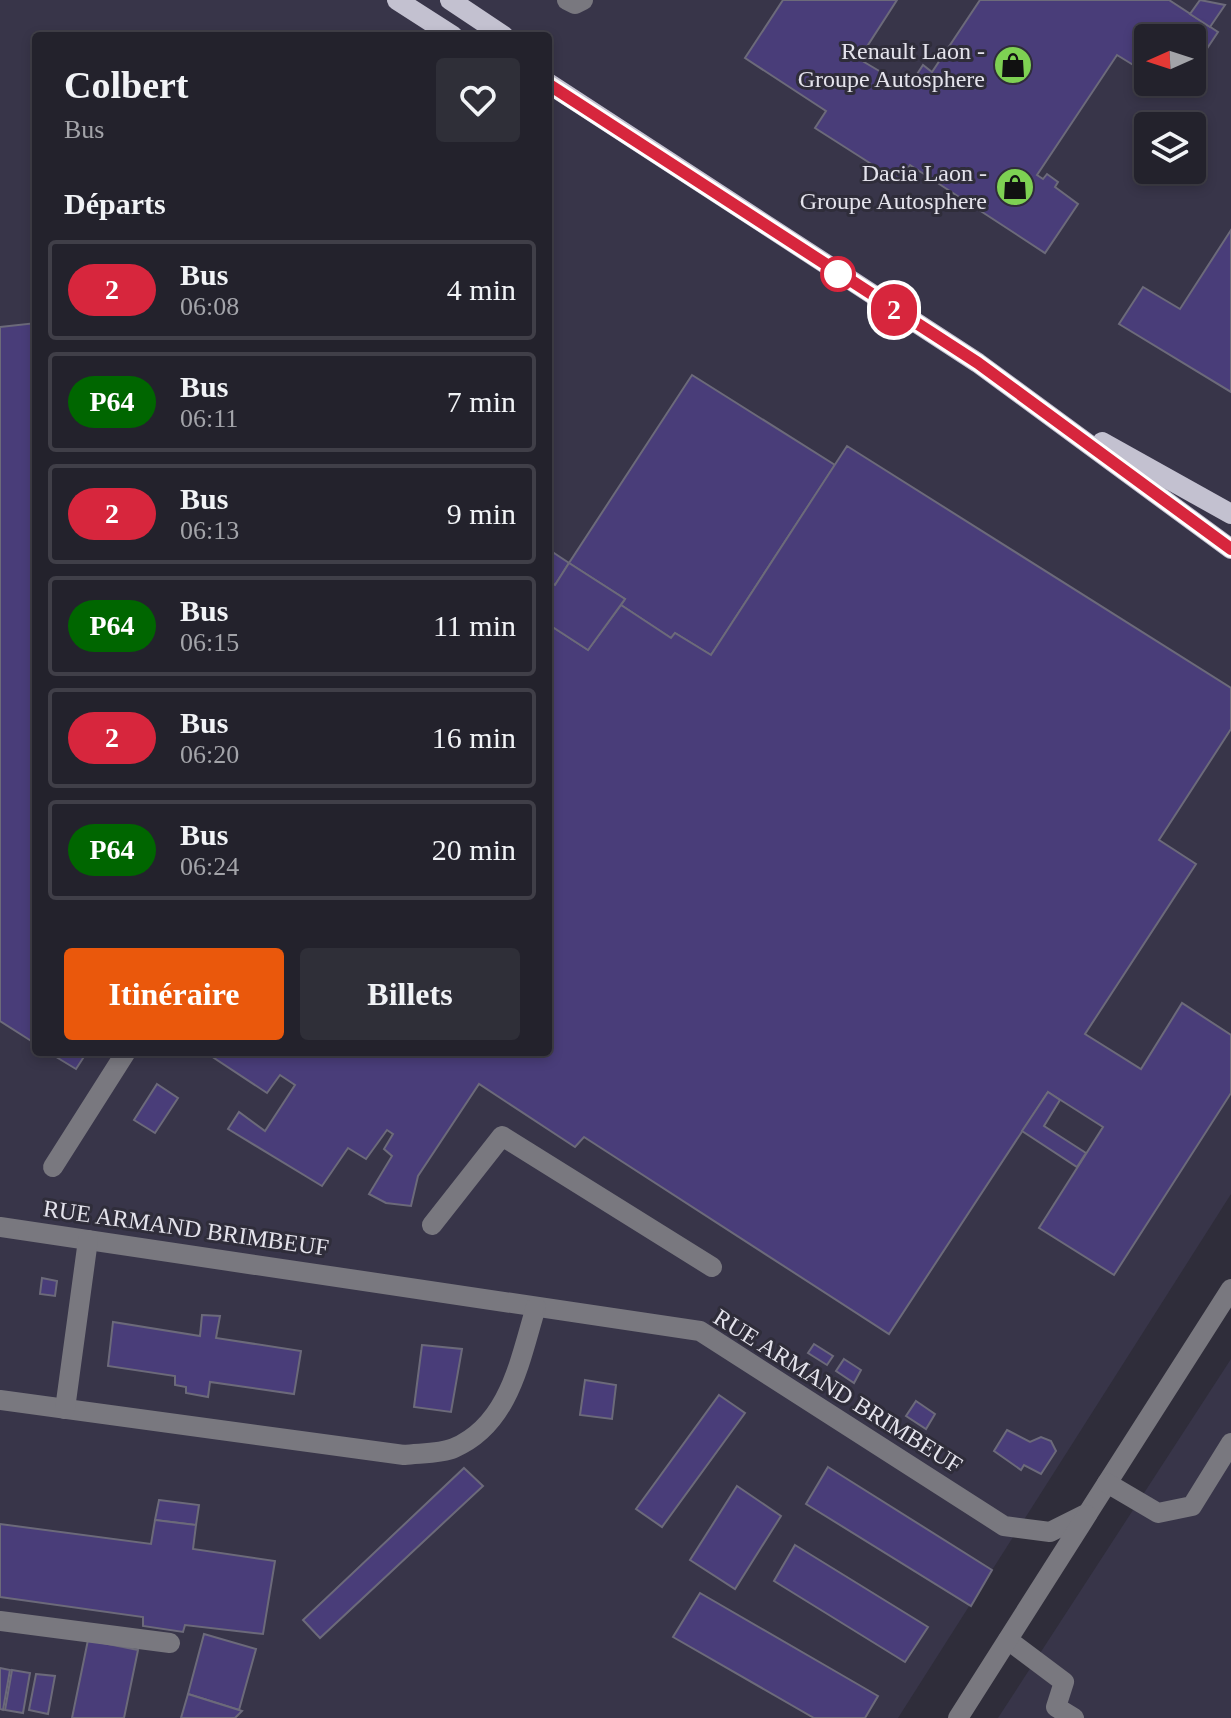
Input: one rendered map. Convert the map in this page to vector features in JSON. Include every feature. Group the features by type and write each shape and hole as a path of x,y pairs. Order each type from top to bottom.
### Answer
{"main road":[{"path":"397,0 447,32"},
{"path":"450,0 498,32"},
{"path":"552,86 978,363 1231,549"},
{"path":"1021,397 1231,514"}],"street":[{"path":"567,0 575,4 583,0"},
{"path":"53,1167 123,1056"},
{"path":"432,1225 502,1136 712,1267"},
{"name":"RUE ARMAND BRIMBEUF","path":"0,1227 700,1331 1004,1526 1050,1532 1088,1513"},
{"path":"65,1409 88,1240"},
{"path":"958,1718 1231,1289"},
{"path":"0,1400 404,1455 453,1449 487,1427 511,1389 536,1307"},
{"path":"1107,1483 1158,1513 1192,1506 1231,1443"},
{"path":"0,1621 170,1643"},
{"path":"1008,1640 1064,1682 1056,1707 1074,1718"}],"shaded area":[{"path":"0,0 1231,0 1231,1194 898,1718 0,1718"},
{"path":"1231,1359 1231,1718 998,1718"}],"building":[{"path":"783,0 897,0 859,59 908,88 923,65 932,72 980,0 1169,0 1206,24 1134,24 1134,65 1117,55 1037,175 1043,179 1047,174 1058,182 1055,187 1078,204 1045,253 910,165 898,181 815,128 826,111 745,58"},
{"path":"1200,0 1225,5 1210,27 1190,14"},
{"path":"1206,24 1218,32 1206,50"},
{"path":"1231,230 1231,392 1119,324 1143,287 1180,309"},
{"path":"32,323 32,1041 0,1021 0,327"},
{"path":"692,375 835,465 711,655 675,633 671,638 621,605 625,599 569,563"},
{"path":"847,446 1231,688 1231,729 1159,840 1196,864 1085,1034 1141,1069 1182,1003 1231,1035 1231,1093 1114,1275 1039,1228 1103,1127 1048,1092 889,1334 584,1137 575,1147 479,1084 418,1176 411,1206 386,1203 369,1194 392,1156 384,1149 393,1134 387,1130 366,1159 348,1148 322,1186 228,1129 239,1112 265,1131 295,1085 280,1075 267,1093 211,1056 552,1056 552,627 588,650 621,605 671,638 675,633 711,655"},
{"path":"552,552 569,563 555,585 552,583"},
{"path":"569,563 625,599 588,650 552,627 552,583 555,585"},
{"path":"55,1056 84,1056 76,1069"},
{"path":"157,1084 178,1098 155,1133 134,1120"},
{"path":"1048,1092 1060,1100 1044,1126 1086,1153 1077,1167 1022,1131"},
{"path":"42,1278 57,1281 55,1296 40,1294"},
{"path":"202,1315 220,1316 216,1338 301,1351 294,1394 210,1382 208,1397 186,1393 186,1387 175,1385 175,1376 108,1366 113,1322 200,1336"},
{"path":"814,1344 833,1356 827,1365 808,1353"},
{"path":"422,1345 462,1349 451,1412 414,1407"},
{"path":"844,1359 861,1370 854,1383 836,1371"},
{"path":"585,1380 616,1385 612,1419 580,1415"},
{"path":"719,1395 745,1413 662,1527 636,1509"},
{"path":"916,1401 935,1414 926,1429 906,1416"},
{"path":"1007,1430 1030,1442 1041,1437 1051,1441 1056,1451 1041,1474 1024,1465 1021,1470 994,1451"},
{"path":"828,1467 992,1570 971,1606 806,1504"},
{"path":"464,1468 483,1486 320,1638 303,1620"},
{"path":"737,1486 781,1516 735,1589 690,1560"},
{"path":"159,1500 199,1505 196,1525 155,1520"},
{"path":"155,1520 196,1525 193,1549 275,1561 263,1634 185,1625 183,1632 143,1626 143,1617 0,1597 0,1524 151,1544"},
{"path":"795,1545 928,1627 905,1662 774,1581"},
{"path":"700,1593 878,1696 865,1718 814,1718 673,1637"},
{"path":"204,1634 256,1649 239,1710 188,1694"},
{"path":"88,1640 138,1650 124,1718 72,1718"},
{"path":"0,1668 10,1670 3,1710 0,1709"},
{"path":"12,1670 30,1673 23,1713 5,1710"},
{"path":"36,1674 55,1676 48,1714 29,1710"},
{"path":"188,1694 242,1711 235,1718 181,1718"}],"bus line":[{"name":"2","path":"552,87 978,363 1231,549"}],"place":[{"name":"Renault Laon - Groupe Autosphere","path":"1013,65"},
{"name":"Dacia Laon - Groupe Autosphere","path":"1015,187"}]}
